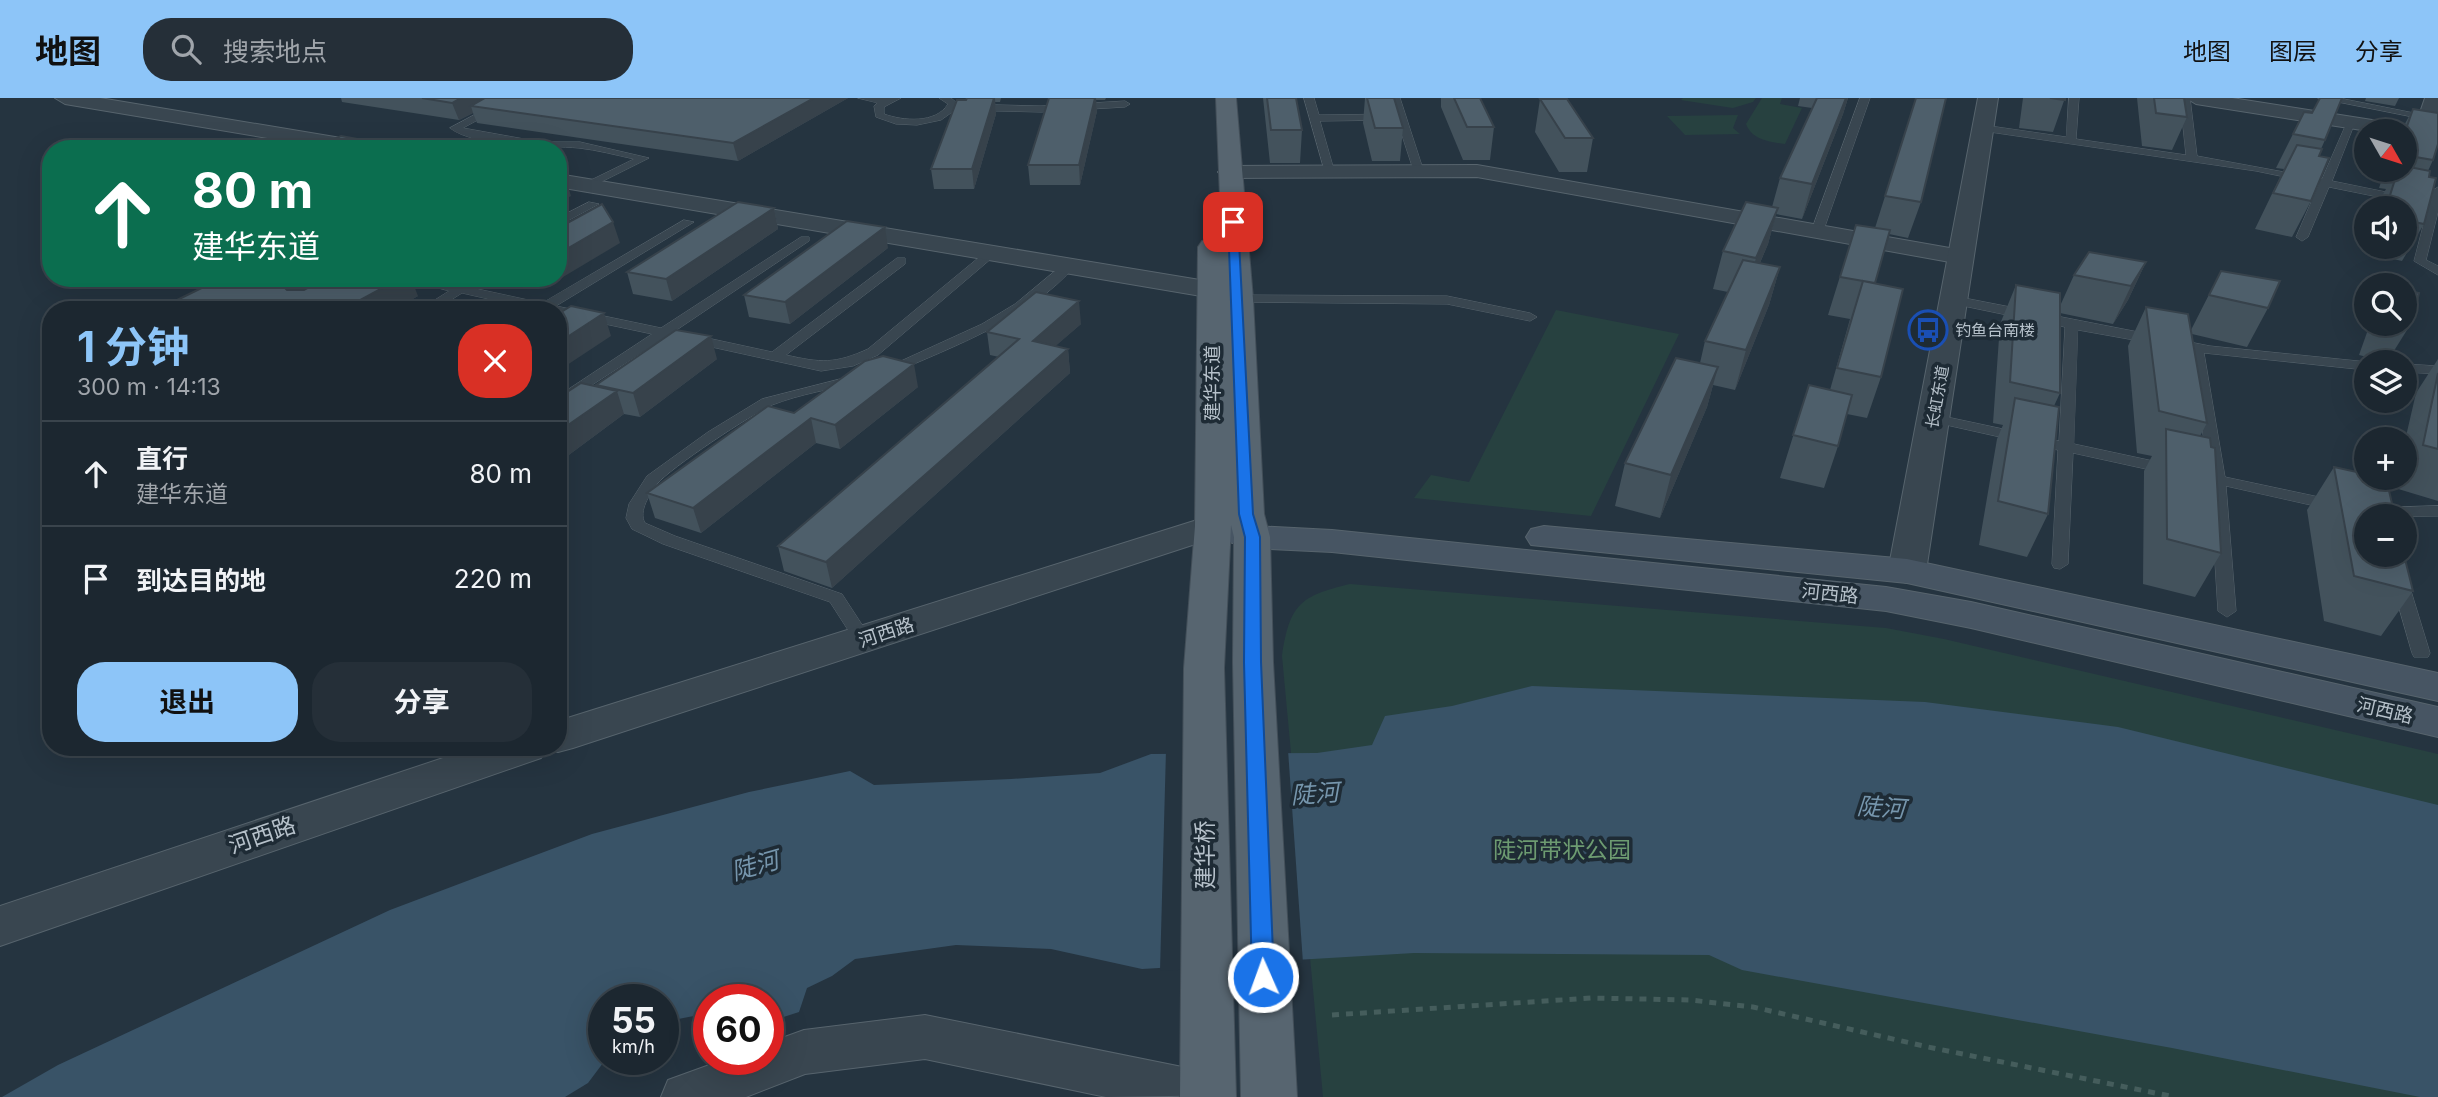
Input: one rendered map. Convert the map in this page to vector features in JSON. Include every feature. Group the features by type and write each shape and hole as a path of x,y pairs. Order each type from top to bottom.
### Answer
{"main road":[{"name":"建华东道","path":"1208,98 1212,290 1253,662 1269,1097"},
{"name":"建华东道","path":"1205,668 1237,526 1239,299 1226,98"},
{"name":"河西路","path":"1237,526 1338,517 1907,571 2438,687"},
{"name":"河西路","path":"1237,526 1332,541 1886,599 1971,615 2438,722"},
{"name":"建华桥","path":"1205,668 1205,1041 1208,1096"}],"street":[{"path":"65,98 317,140"},
{"name":"长虹东道","path":"1907,571 1988,98"},
{"path":"2196,98 2352,122 2422,125"},
{"path":"1229,172 1418,169 1496,174 1961,257"},
{"path":"567,184 591,194 993,252 1212,290 1239,299"},
{"name":"河西路","path":"567,734 1237,526"},
{"name":"河西路","path":"0,926 500,756"},
{"path":"686,1097 804,1052 925,1037 1208,1096"}],"lane":[{"path":"510,140 466,133 455,128 513,98"},
{"path":"863,98 885,102"},
{"path":"896,98 885,102 877,110 878,115 895,120 932,119 953,107 1041,108 1125,103"},
{"path":"944,98 953,103 953,107"},
{"path":"1309,98 1329,170"},
{"path":"1395,98 1418,169"},
{"path":"1817,232 1865,98"},
{"path":"2071,141 2074,98"},
{"path":"2185,98 2192,158"},
{"path":"2323,98 2422,125"},
{"path":"1315,118 1401,117"},
{"path":"2302,237 2352,122"},
{"path":"1983,128 2192,158 2325,182 2436,206"},
{"path":"567,145 580,145 644,158 591,194 567,215"},
{"path":"2438,190 2420,261 2438,271"},
{"path":"567,304 688,222"},
{"path":"567,397 805,239"},
{"path":"567,313 821,367 848,363 873,352 993,252"},
{"path":"775,357 901,261"},
{"path":"863,640 836,598 669,540 638,526 634,518 637,503 653,479 767,402 897,368 976,332 1020,307 1070,265"},
{"path":"437,301 455,287"},
{"path":"470,287 520,301"},
{"path":"1239,299 1447,300 1530,317"},
{"path":"1954,300 2072,325 2196,346 2304,363 2354,365"},
{"path":"2060,564 2072,325"},
{"path":"2196,346 2218,481 2227,611"},
{"path":"2417,369 2438,370"},
{"path":"1933,418 2354,510"},
{"path":"2417,512 2438,510"},
{"path":"2396,567 2421,653"}],"path":[{"path":"1332,1015 1591,998 1690,1000 1753,1007 1928,1047 2175,1097"}],"green space":[{"path":"1756,98 1753,102 1733,108 1681,100"},
{"path":"1762,98 1782,98 1780,104 1802,108 1785,144 1757,137 1746,124"},
{"path":"1738,115 1733,128 1740,134 1685,135 1667,116"},
{"path":"1556,310 1679,334 1591,516 1414,498 1431,475 1469,482"},
{"name":"陡河带状公园","path":"1350,584 1886,628 1944,639 2438,754 2438,1097 1323,1097 1282,656 1289,624 1300,605 1319,593"}],"water":[{"name":"陡河","path":"1532,686 1925,702 2118,727 2438,805 2438,1097 2420,1097 2172,1048 1742,970 1709,955 1414,953 1142,969 1051,949 956,945 855,959 832,976 807,988 799,1012 784,1017 784,984 693,984 693,1016 679,1019 679,984 588,984 588,1075 594,1075 588,1083 565,1097 2,1097 58,1065 390,910 592,834 749,792 850,771 874,785 1011,779 1100,773 1151,754 1317,753 1372,745 1385,716 1452,706"}],"pier":[{"path":"1166,750 1288,750 1303,963 1160,971"}],"building":[{"path":"422,98 461,98 452,103"},
{"path":"485,98 814,98 733,143 471,106"},
{"path":"994,98 972,169 931,169 957,100"},
{"path":"1049,98 1095,98 1079,165 1028,165"},
{"path":"1267,98 1296,98 1302,130 1271,130"},
{"path":"1367,98 1394,98 1403,128 1375,128"},
{"path":"1454,98 1480,98 1494,127 1467,127"},
{"path":"1817,98 1846,98 1812,184 1780,178"},
{"path":"1916,98 1946,98 1921,202 1885,196"},
{"path":"2154,98 2184,98 2187,117 2156,113"},
{"path":"2320,98 2342,98 2325,140 2293,134 2304,112 2312,113"},
{"path":"1540,99 1567,99 1593,138 1565,138"},
{"path":"2413,109 2438,113 2438,144 2433,160 2417,157 2417,119 2410,119"},
{"path":"341,136 363,140 332,140"},
{"path":"2297,145 2322,149 2319,156 2329,158 2311,201 2273,193"},
{"path":"2417,168 2430,171 2429,177 2436,178 2424,224 2417,223 2417,196 2390,196 2394,182 2417,182"},
{"path":"738,202 774,208 666,279 627,272"},
{"path":"1746,202 1778,208 1756,258 1723,251"},
{"path":"602,204 613,222 567,249 567,223"},
{"path":"847,221 885,227 785,302 744,295"},
{"path":"1856,225 1890,230 1875,283 1840,277"},
{"path":"2089,252 2146,262 2131,286 2074,275"},
{"path":"1743,260 1780,267 1746,350 1705,341"},
{"path":"2221,271 2280,281 2268,308 2209,295"},
{"path":"1863,281 1903,289 1881,377 1837,368"},
{"path":"2016,285 2060,293 2060,393 2010,382"},
{"path":"204,287 284,287 287,290 304,290 309,287 384,287 359,301 175,301"},
{"path":"1036,292 1079,301 1033,341 1068,349 826,562 778,546 1019,339 987,332"},
{"path":"571,306 604,313 567,337 567,308"},
{"path":"2146,307 2188,314 2207,423 2159,411"},
{"path":"676,330 711,336 633,393 596,385"},
{"path":"883,356 914,364 835,425 811,418 693,508 647,493 768,406 794,413 865,361"},
{"path":"1676,358 1718,367 1671,475 1625,463"},
{"path":"2438,373 2438,449 2423,445"},
{"path":"581,383 617,391 567,426 567,392"},
{"path":"1809,385 1852,395 1838,446 1793,435"},
{"path":"2015,398 2059,407 2048,514 1998,501"},
{"path":"2166,429 2210,438 2211,447 2215,448 2221,553 2167,539"},
{"path":"2334,467 2354,471 2354,490 2389,490 2392,504 2354,504 2354,567 2407,567 2413,591 2354,576"}],"place":[{"name":"钓鱼台南楼","path":"1928,330"}],"route":[{"path":"1233,222 1239,299 1246,514 1252,537 1253,662 1263,977"}]}
